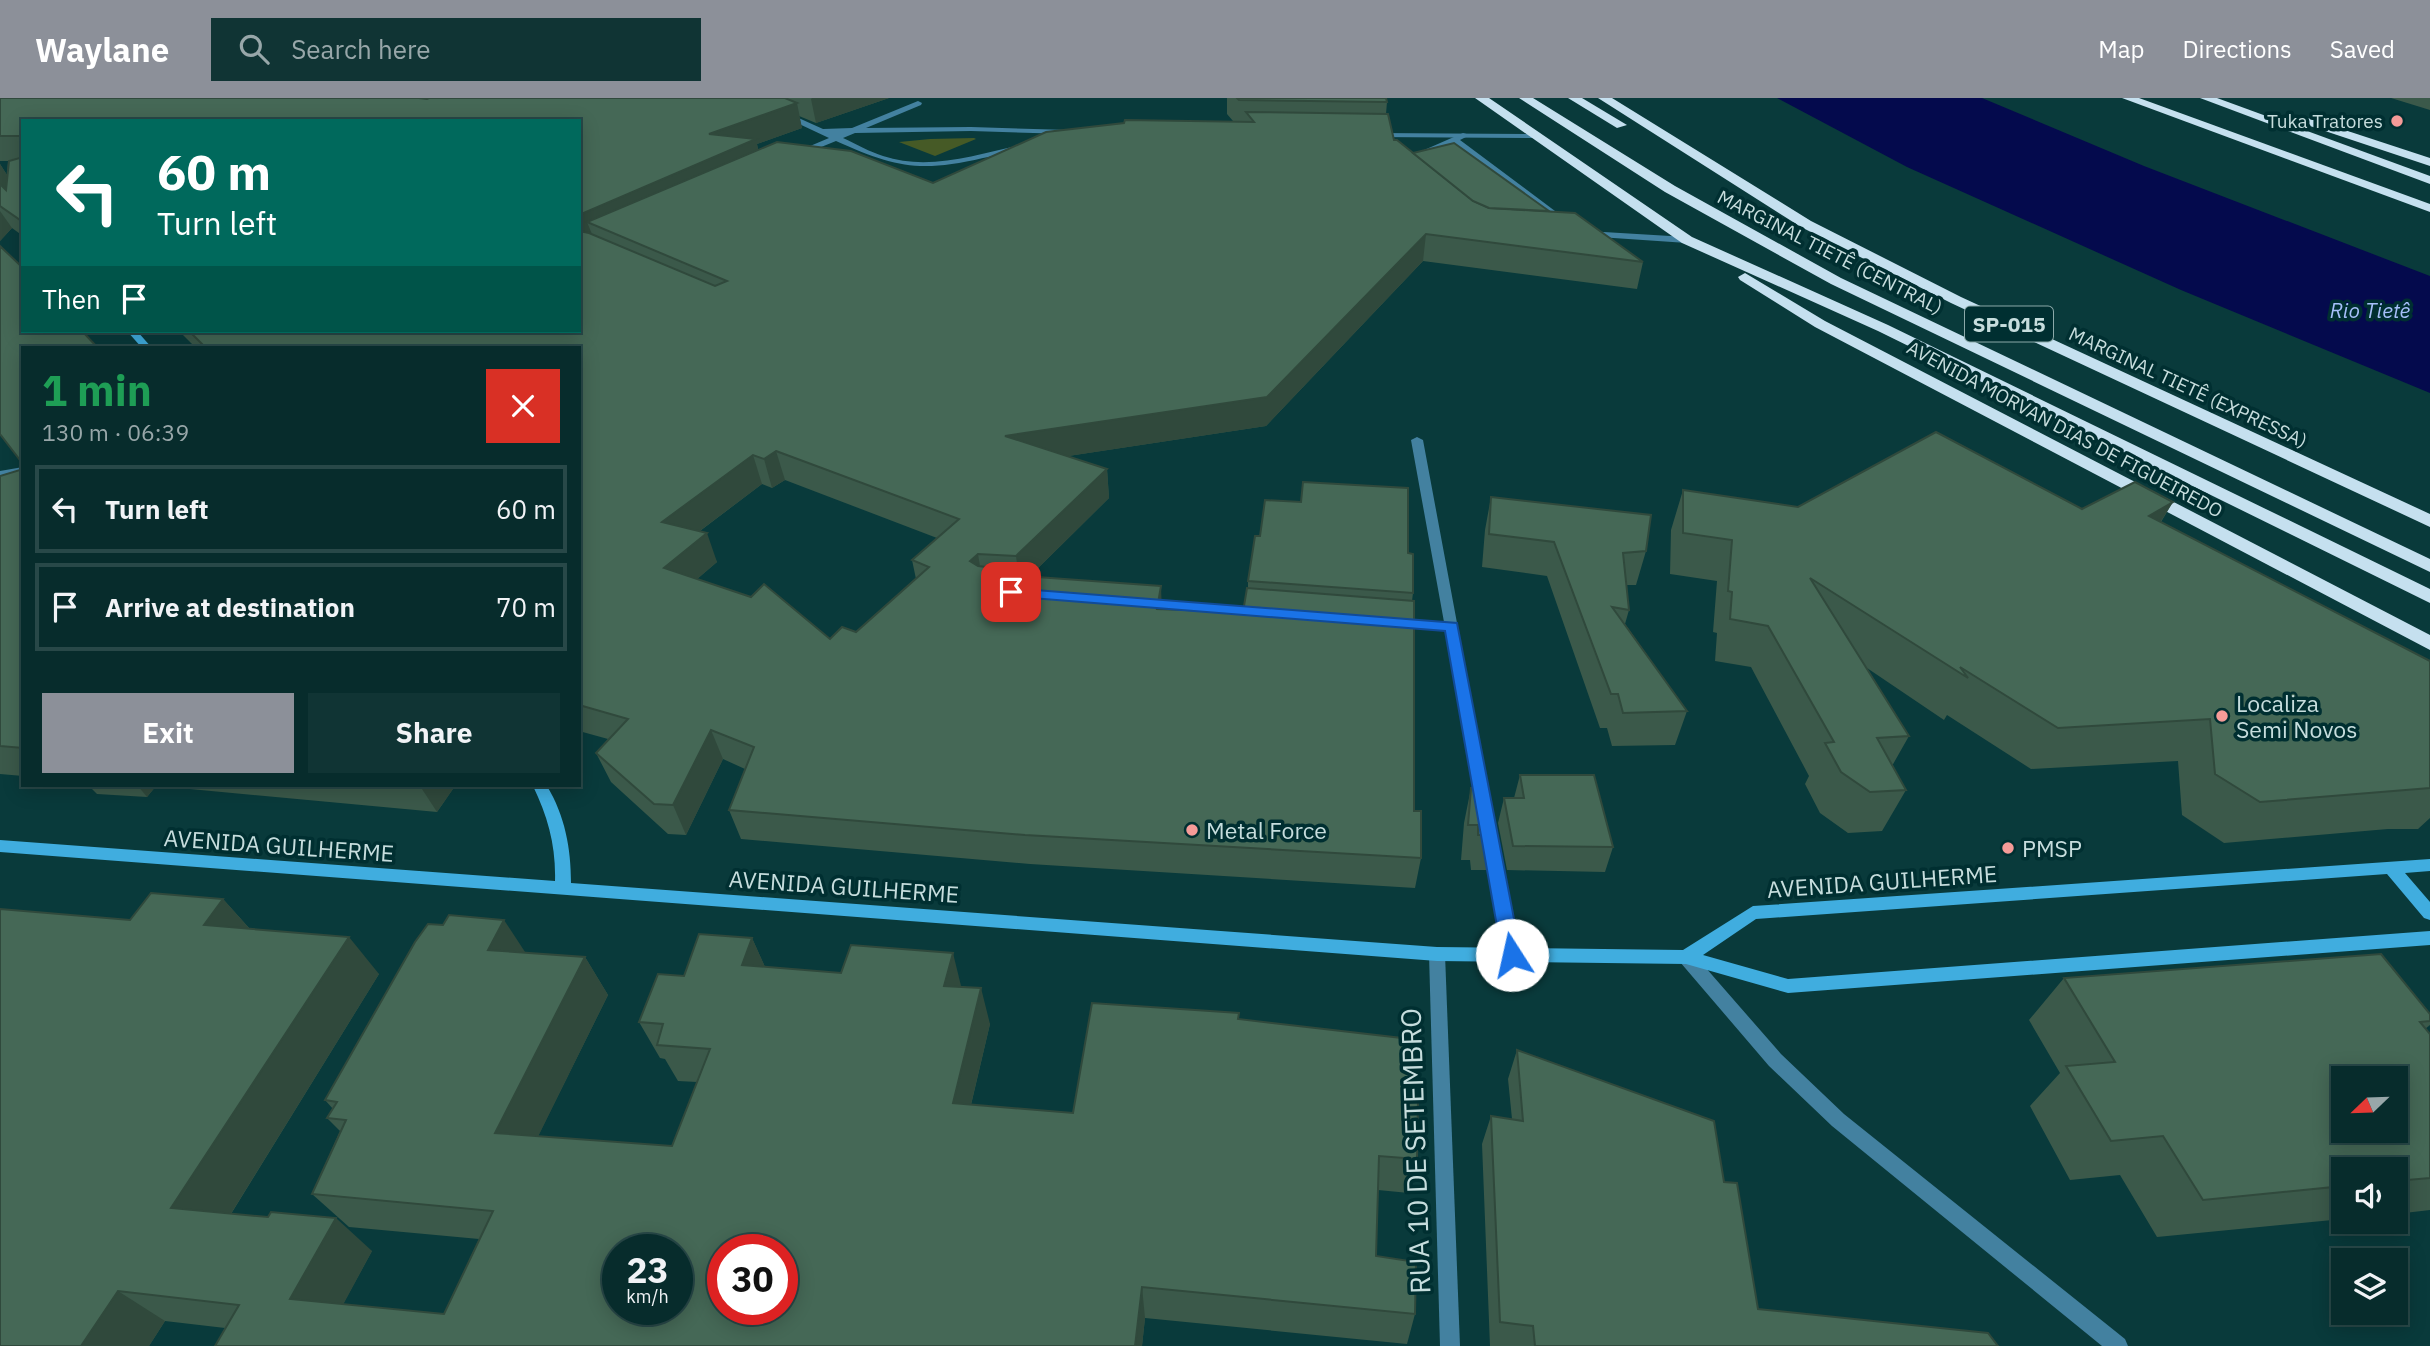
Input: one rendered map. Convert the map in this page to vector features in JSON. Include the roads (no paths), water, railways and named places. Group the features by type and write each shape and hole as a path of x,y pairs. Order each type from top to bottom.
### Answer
{"highway":[{"path":"1481,98 1687,240 1883,328 2430,597"},
{"name":"MARGINAL TIETÊ (CENTRAL)","path":"1525,98 1670,189 1836,281 2430,566"},
{"path":"1574,98 1642,137 1732,180"},
{"name":"MARGINAL TIETÊ (EXPRESSA)","path":"1604,98 1806,224 1956,300 2430,520"},
{"path":"2128,98 2430,208"},
{"path":"2163,98 2430,199"},
{"path":"2206,98 2430,180"},
{"path":"2244,98 2430,162"},
{"name":"AVENIDA MORVAN DIAS DE FIGUEIREDO","path":"1687,240 1820,324 2430,643"}],"street":[{"path":"748,98 880,158 903,164 924,166 975,160 1034,143"},
{"path":"789,159 918,103"},
{"path":"825,131 971,129 1073,134 1047,141"},
{"path":"1371,135 1533,136"},
{"path":"1404,160 1466,135"},
{"path":"1455,140 1569,226"},
{"path":"1579,234 1687,240"},
{"path":"1417,440 1512,955"},
{"path":"0,474 21,470"},
{"path":"1135,602 1273,613"},
{"path":"1383,621 1452,627"},
{"path":"541,787 551,803 559,829 564,852 563,888"},
{"name":"AVENIDA GUILHERME","path":"0,846 1437,954 1686,957 1788,986 2430,938"},
{"name":"AVENIDA GUILHERME","path":"1686,957 1753,913 2430,865"},
{"path":"2391,868 2430,913"},
{"name":"RUA 10 DE SETEMBRO","path":"1437,954 1450,1346"},
{"path":"1686,957 1776,1060 1838,1120 2118,1346"}],"water":[{"name":"Rio Tietê","path":"1777,98 1982,98 2144,166 2430,276 2430,393 2181,290 1907,167"}],"place":[{"name":"Tuka Tratores","path":"2397,121"},
{"name":"Localiza Semi Novos","path":"2222,716"},
{"name":"Metal Force","path":"1192,830"},
{"name":"PMSP","path":"2008,848"}]}
